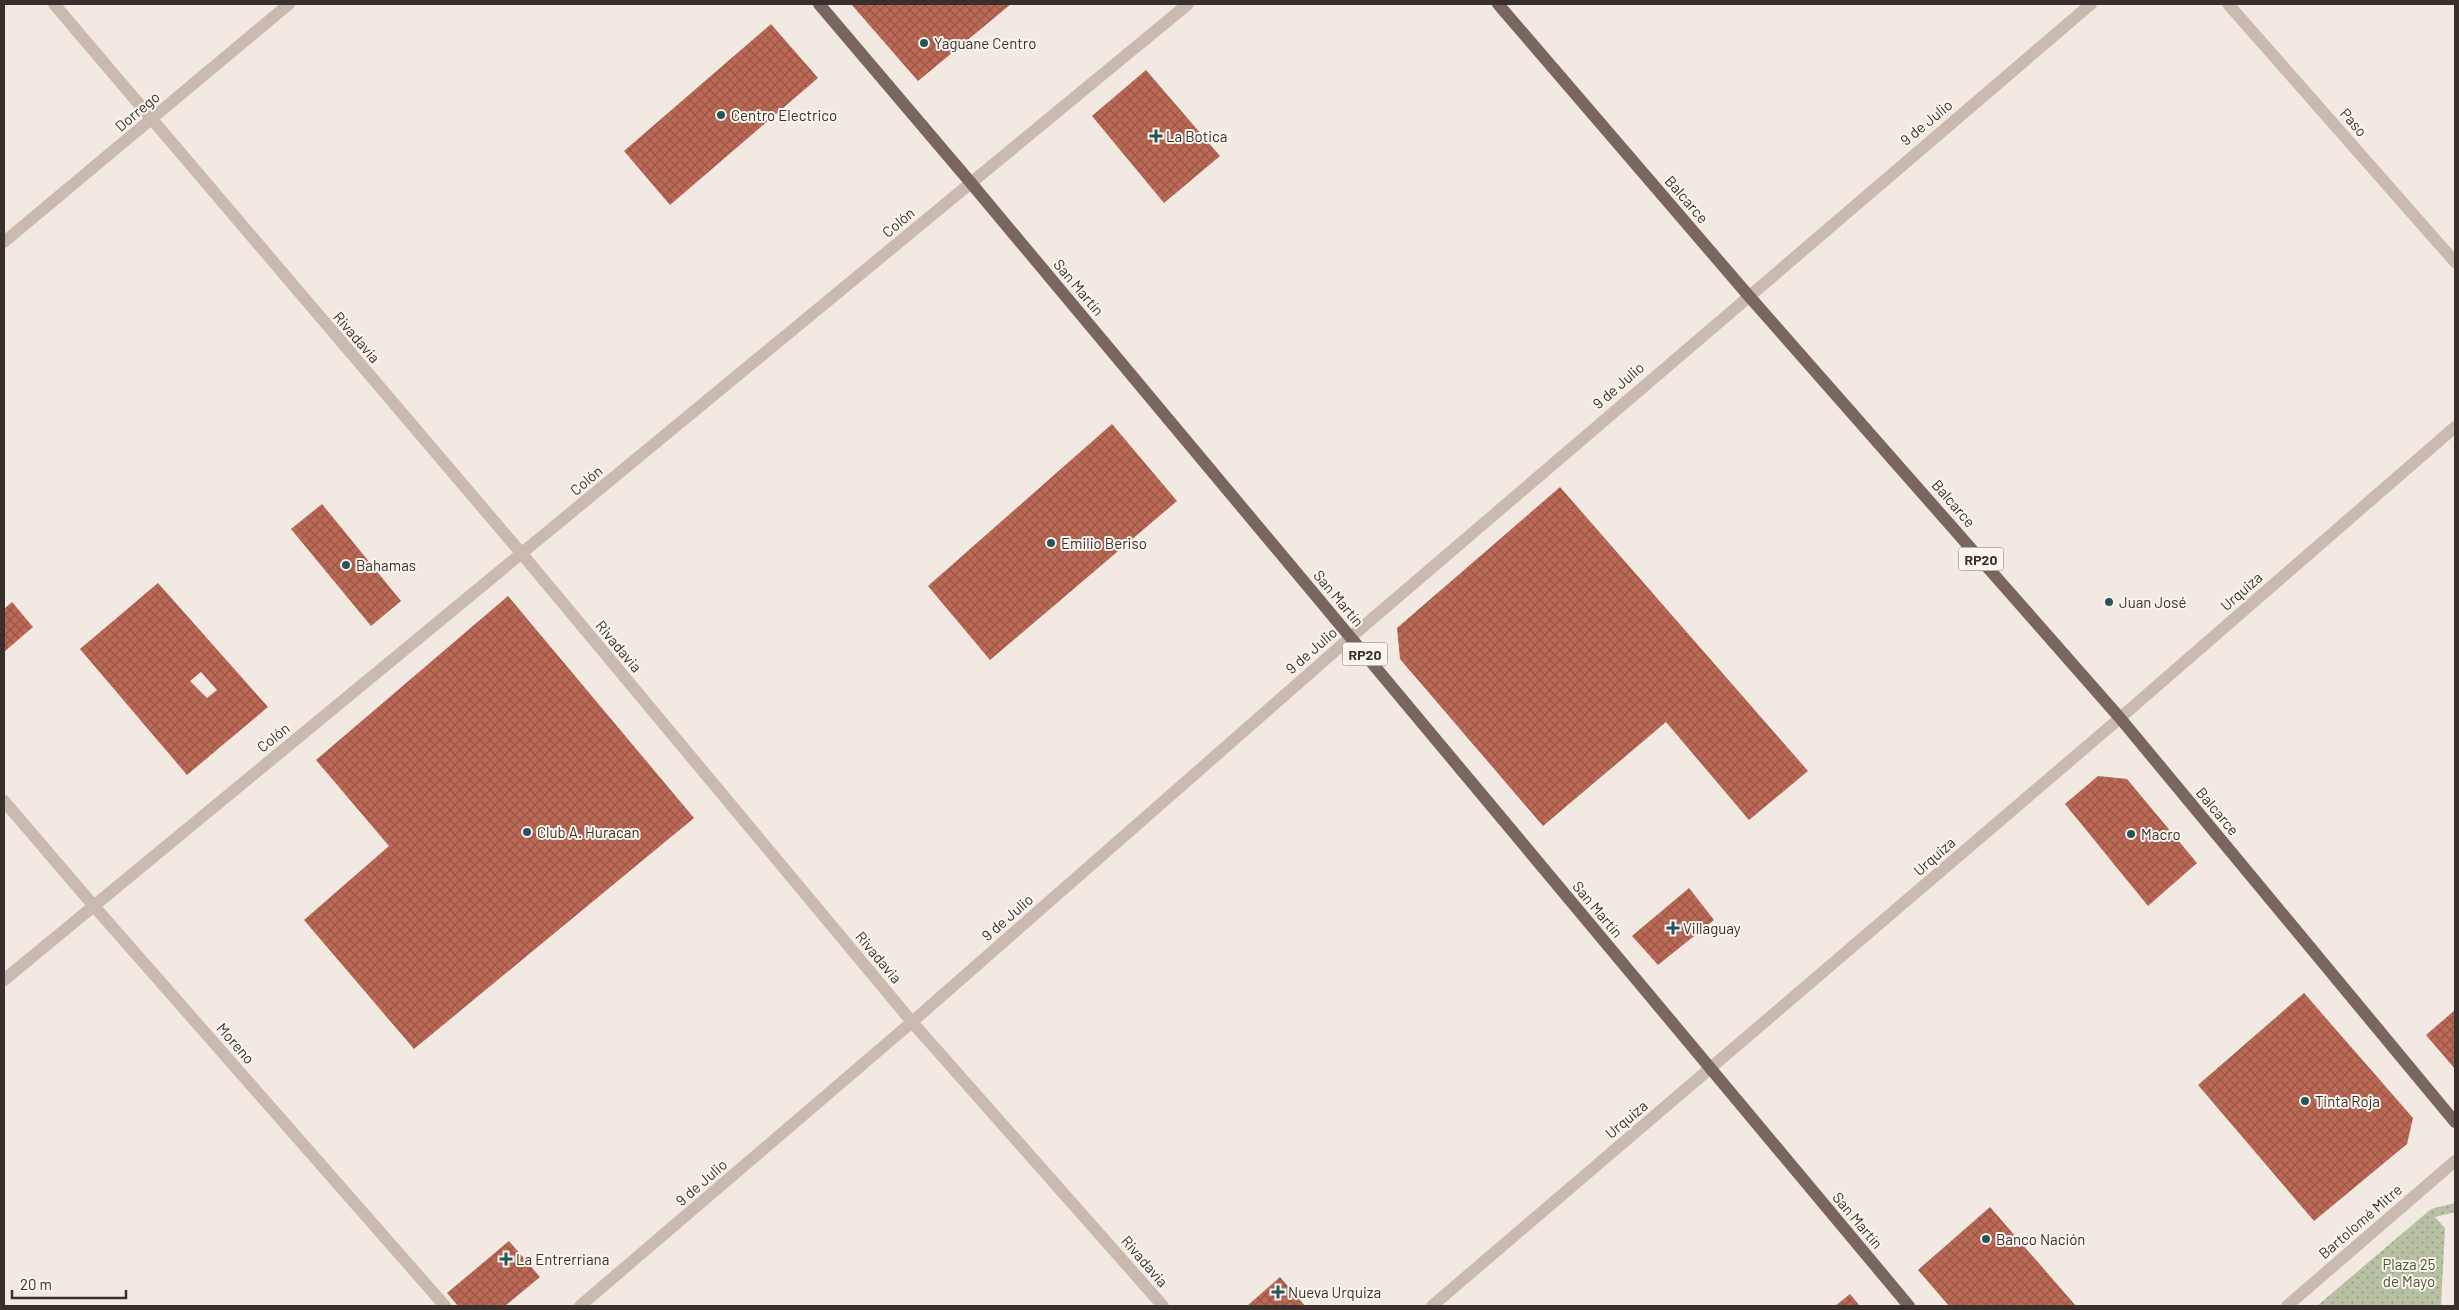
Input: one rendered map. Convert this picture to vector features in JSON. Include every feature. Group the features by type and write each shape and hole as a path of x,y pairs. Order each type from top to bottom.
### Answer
{"main road":[{"name":"San Martín","path":"819,4 971,183 1909,1306"},
{"name":"Balcarce","path":"1498,4 1748,295 2120,718 2455,1122"}],"street":[{"name":"Rivadavia","path":"54,4 522,554 912,1022 1163,1306"},
{"name":"Dorrego","path":"4,242 289,4"},
{"name":"Colón","path":"4,980 1188,4"},
{"name":"9 de Julio","path":"580,1306 912,1022 1351,637 1748,295 2091,4"},
{"name":"Paso","path":"2228,4 2455,262"},
{"name":"Urquiza","path":"1432,1306 2120,718 2455,427"},
{"name":"Moreno","path":"4,801 93,906 445,1306"},
{"name":"Bartolomé Mitre","path":"2286,1306 2455,1161"}],"green space":[{"name":"Plaza 25 de Mayo","path":"2455,1203 2455,1212 2435,1217 2445,1228 2441,1306 2317,1306 2431,1209"}],"building":[{"name":"Yaguane Centro","path":"851,4 1011,4 918,81"},
{"name":"Centro Electrico","path":"771,24 818,78 670,205 624,151"},
{"name":"La Botica","path":"1146,70 1220,156 1164,203 1092,116"},
{"name":"Emilio Beriso","path":"1112,424 1177,501 990,660 928,586"},
{"path":"1560,487 1808,771 1749,820 1666,722 1543,826 1400,659 1397,628"},
{"name":"Bahamas","path":"322,504 401,601 371,626 291,529"},
{"path":"158,583 268,707 187,775 80,649","holes":["201,672 217,690 207,698 190,681"]},
{"name":"Club A. Huracan","path":"508,596 694,818 414,1049 304,920 389,846 316,760"},
{"path":"12,602 33,627 4,652 4,609"},
{"name":"Macro","path":"2098,776 2127,779 2197,863 2148,906 2065,804"},
{"name":"Villaguay","path":"1689,888 1714,920 1658,965 1632,936"},
{"name":"Tinta Roja","path":"2304,993 2413,1118 2407,1144 2314,1221 2198,1085"},
{"path":"2455,1010 2455,1069 2426,1035"},
{"name":"Banco Nación","path":"1990,1207 2076,1306 1949,1306 1918,1270"},
{"name":"La Entrerriana","path":"509,1241 540,1277 505,1306 458,1306 447,1293"},
{"name":"Nueva Urquiza","path":"1280,1277 1305,1306 1247,1306"},
{"path":"1850,1294 1860,1306 1835,1306"}],"place":[{"name":"Yaguane Centro","path":"924,43"},
{"name":"Centro Electrico","path":"721,115"},
{"name":"La Botica","path":"1156,136"},
{"name":"Emilio Beriso","path":"1051,543"},
{"name":"Bahamas","path":"346,565"},
{"name":"Juan José","path":"2109,602"},
{"name":"Club A. Huracan","path":"527,832"},
{"name":"Macro","path":"2131,834"},
{"name":"Villaguay","path":"1673,928"},
{"name":"Tinta Roja","path":"2305,1101"},
{"name":"Banco Nación","path":"1986,1239"},
{"name":"La Entrerriana","path":"506,1259"},
{"name":"Nueva Urquiza","path":"1278,1292"}]}
